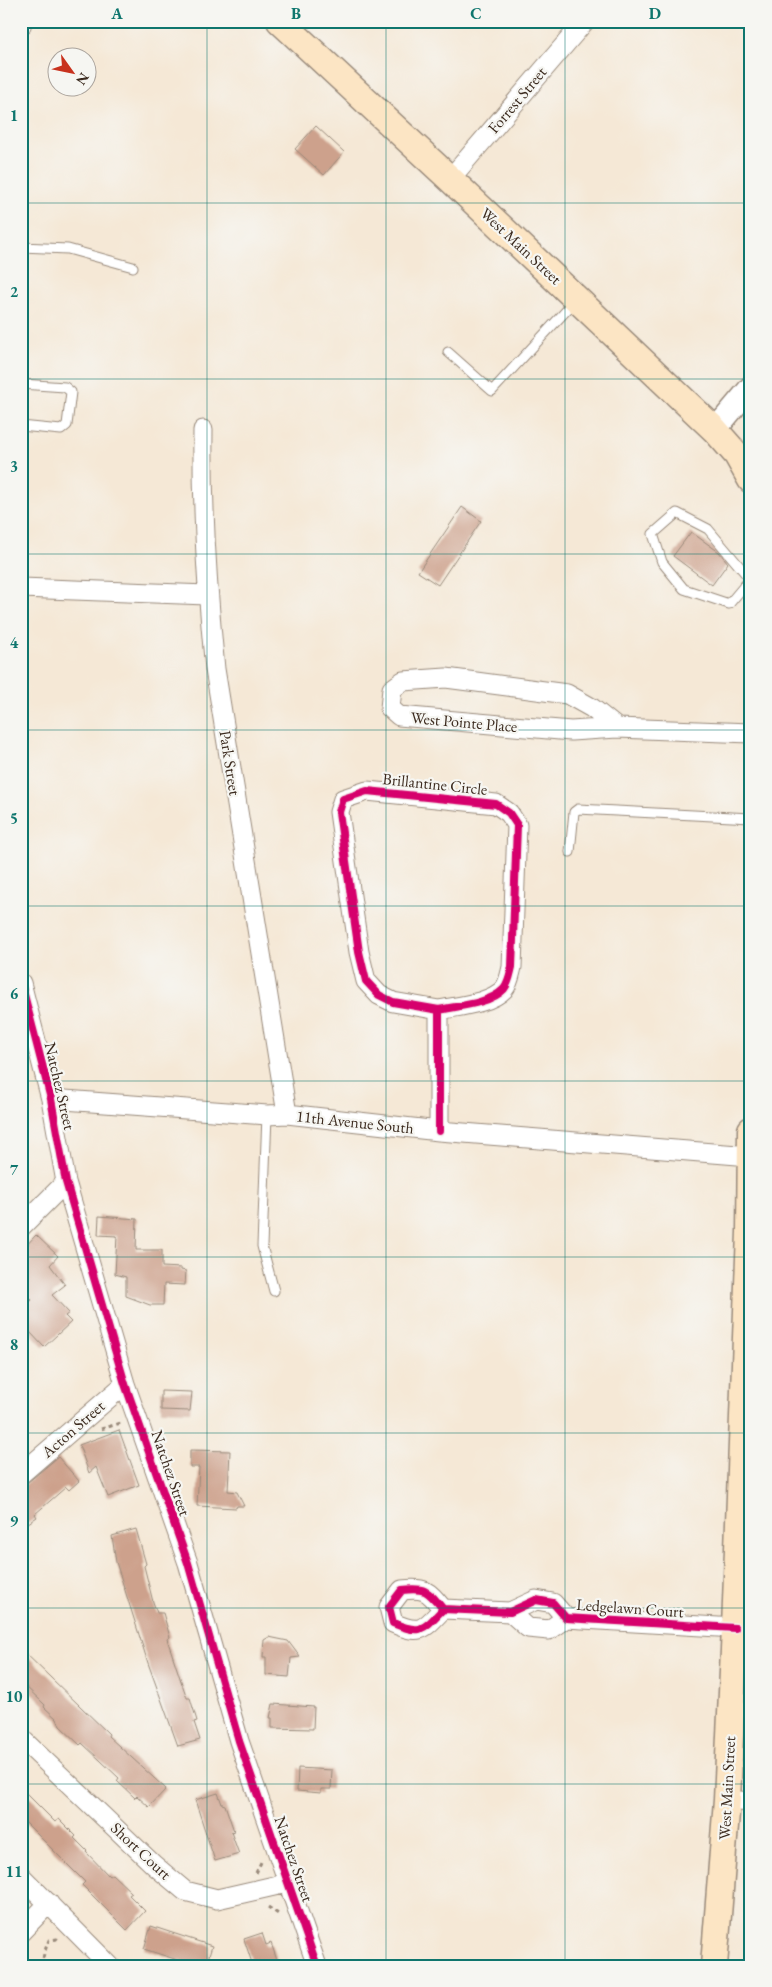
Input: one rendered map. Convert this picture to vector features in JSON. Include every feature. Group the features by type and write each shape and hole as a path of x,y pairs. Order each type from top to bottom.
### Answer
{"main road":[{"name":"West Main Street","path":"280,21 716,430 737,455 751,480"},
{"name":"West Main Street","path":"714,1966 739,1801 735,1628 751,1232 751,1130"}],"street":[{"path":"21,26 22,21"},
{"name":"Forrest Street","path":"450,179 584,21"},
{"path":"716,430 751,387"},
{"name":"Park Street","path":"203,430 202,483 207,595 215,669 287,1114"},
{"path":"21,588 207,595"},
{"name":"West Pointe Place","path":"617,728 592,708 567,694 446,678 403,681 392,689 390,708 399,716 571,731 617,728 751,733"},
{"name":"Brillantine Circle","path":"367,791 496,804 509,813 517,825 512,967 508,982 503,991 483,1002 438,1010 393,1002 379,995 366,981 359,952 339,812 343,799 367,791"},
{"name":"Natchez Street","path":"21,983 51,1100 66,1182 125,1384 188,1563 239,1741 317,1966"},
{"path":"438,1010 439,1131"},
{"name":"11th Avenue South","path":"51,1100 267,1115 287,1114 439,1131 750,1156"},
{"path":"21,1227 66,1182"},
{"name":"Acton Street","path":"23,1470 125,1384"},
{"name":"Ledgelawn Court","path":"443,1609 510,1612 536,1600 553,1603 566,1618"},
{"name":"Ledgelawn Court","path":"510,1612 528,1628 549,1630 566,1618 735,1628"},
{"name":"Short Court","path":"28,1733 154,1865 185,1891 217,1899 287,1883"},
{"path":"21,1876 110,1966"},
{"path":"21,1932 49,1904"}],"lane":[{"path":"21,247 68,249 133,267"},
{"path":"448,352 492,391 577,299"},
{"path":"21,384 65,388 71,392 68,425 61,430 21,426"},
{"path":"677,514 708,529 750,580 729,604 684,589 662,562 653,534 677,514"},
{"path":"570,852 574,812 578,809 751,818"},
{"path":"267,1115 262,1246 274,1291"}],"path":[{"path":"95,1430 122,1422 125,1432"},
{"path":"21,1715 28,1733"},
{"path":"254,1876 264,1857"},
{"path":"42,1966 44,1953 50,1940 57,1939 64,1945"}],"building":[{"path":"316,126 344,152 324,175 295,149"},
{"path":"462,507 481,521 438,585 418,572"},
{"path":"691,532 719,552 728,563 712,585 673,556"},
{"path":"99,1216 137,1219 136,1250 162,1250 162,1267 181,1268 181,1270 186,1271 185,1285 164,1284 163,1305 150,1305 126,1296 126,1277 115,1274 117,1236 98,1235"},
{"path":"36,1235 58,1256 50,1265 65,1285 52,1295 69,1313 65,1316 71,1322 44,1347 29,1331 21,1340 21,1312 32,1300 21,1290 21,1251"},
{"path":"161,1391 192,1392 190,1411 161,1410"},
{"path":"119,1430 139,1485 108,1497 96,1467 89,1473 79,1445"},
{"path":"190,1450 230,1451 228,1491 237,1492 244,1506 237,1506 236,1508 197,1506 199,1467 190,1467"},
{"path":"58,1457 79,1481 69,1490 66,1487 35,1514 37,1517 21,1528 21,1488"},
{"path":"136,1529 146,1564 144,1566 153,1602 157,1613 163,1613 170,1637 167,1639 197,1721 194,1722 200,1740 178,1746 148,1663 116,1562 112,1536"},
{"path":"269,1637 288,1641 300,1657 291,1658 289,1677 266,1675 266,1657 263,1657 264,1640"},
{"path":"21,1649 109,1734 108,1736 166,1789 149,1807 137,1796 135,1798 117,1781 119,1778 82,1743 80,1745 60,1726 57,1719 44,1707 45,1705 21,1682"},
{"path":"273,1704 314,1707 313,1729 272,1728 272,1718 270,1718"},
{"path":"298,1768 332,1770 331,1789 321,1789 321,1793 297,1791"},
{"path":"21,1788 55,1822 59,1819 76,1836 74,1838 109,1876 112,1874 132,1893 129,1895 145,1911 127,1930 82,1885 85,1882 21,1818"},
{"path":"218,1793 222,1804 225,1805 234,1831 231,1832 239,1854 215,1861 195,1800"},
{"path":"151,1926 212,1946 206,1966 196,1966 144,1949"},
{"path":"262,1933 266,1945 271,1943 279,1966 253,1966 244,1939"}],"cycle path":[{"path":"439,1010 473,1004 490,998 504,989 508,982 512,967 517,825 509,813 496,804 367,791 343,799 339,812 359,952 366,981 379,995 393,1002 439,1010 439,1131"},
{"path":"21,983 51,1099 66,1182 125,1384 188,1563 239,1741 317,1966"},
{"path":"443,1609 426,1626 410,1629 393,1623 389,1607 402,1590 416,1589 430,1594 443,1609 510,1612 536,1600 553,1603 566,1618 735,1628"}]}
